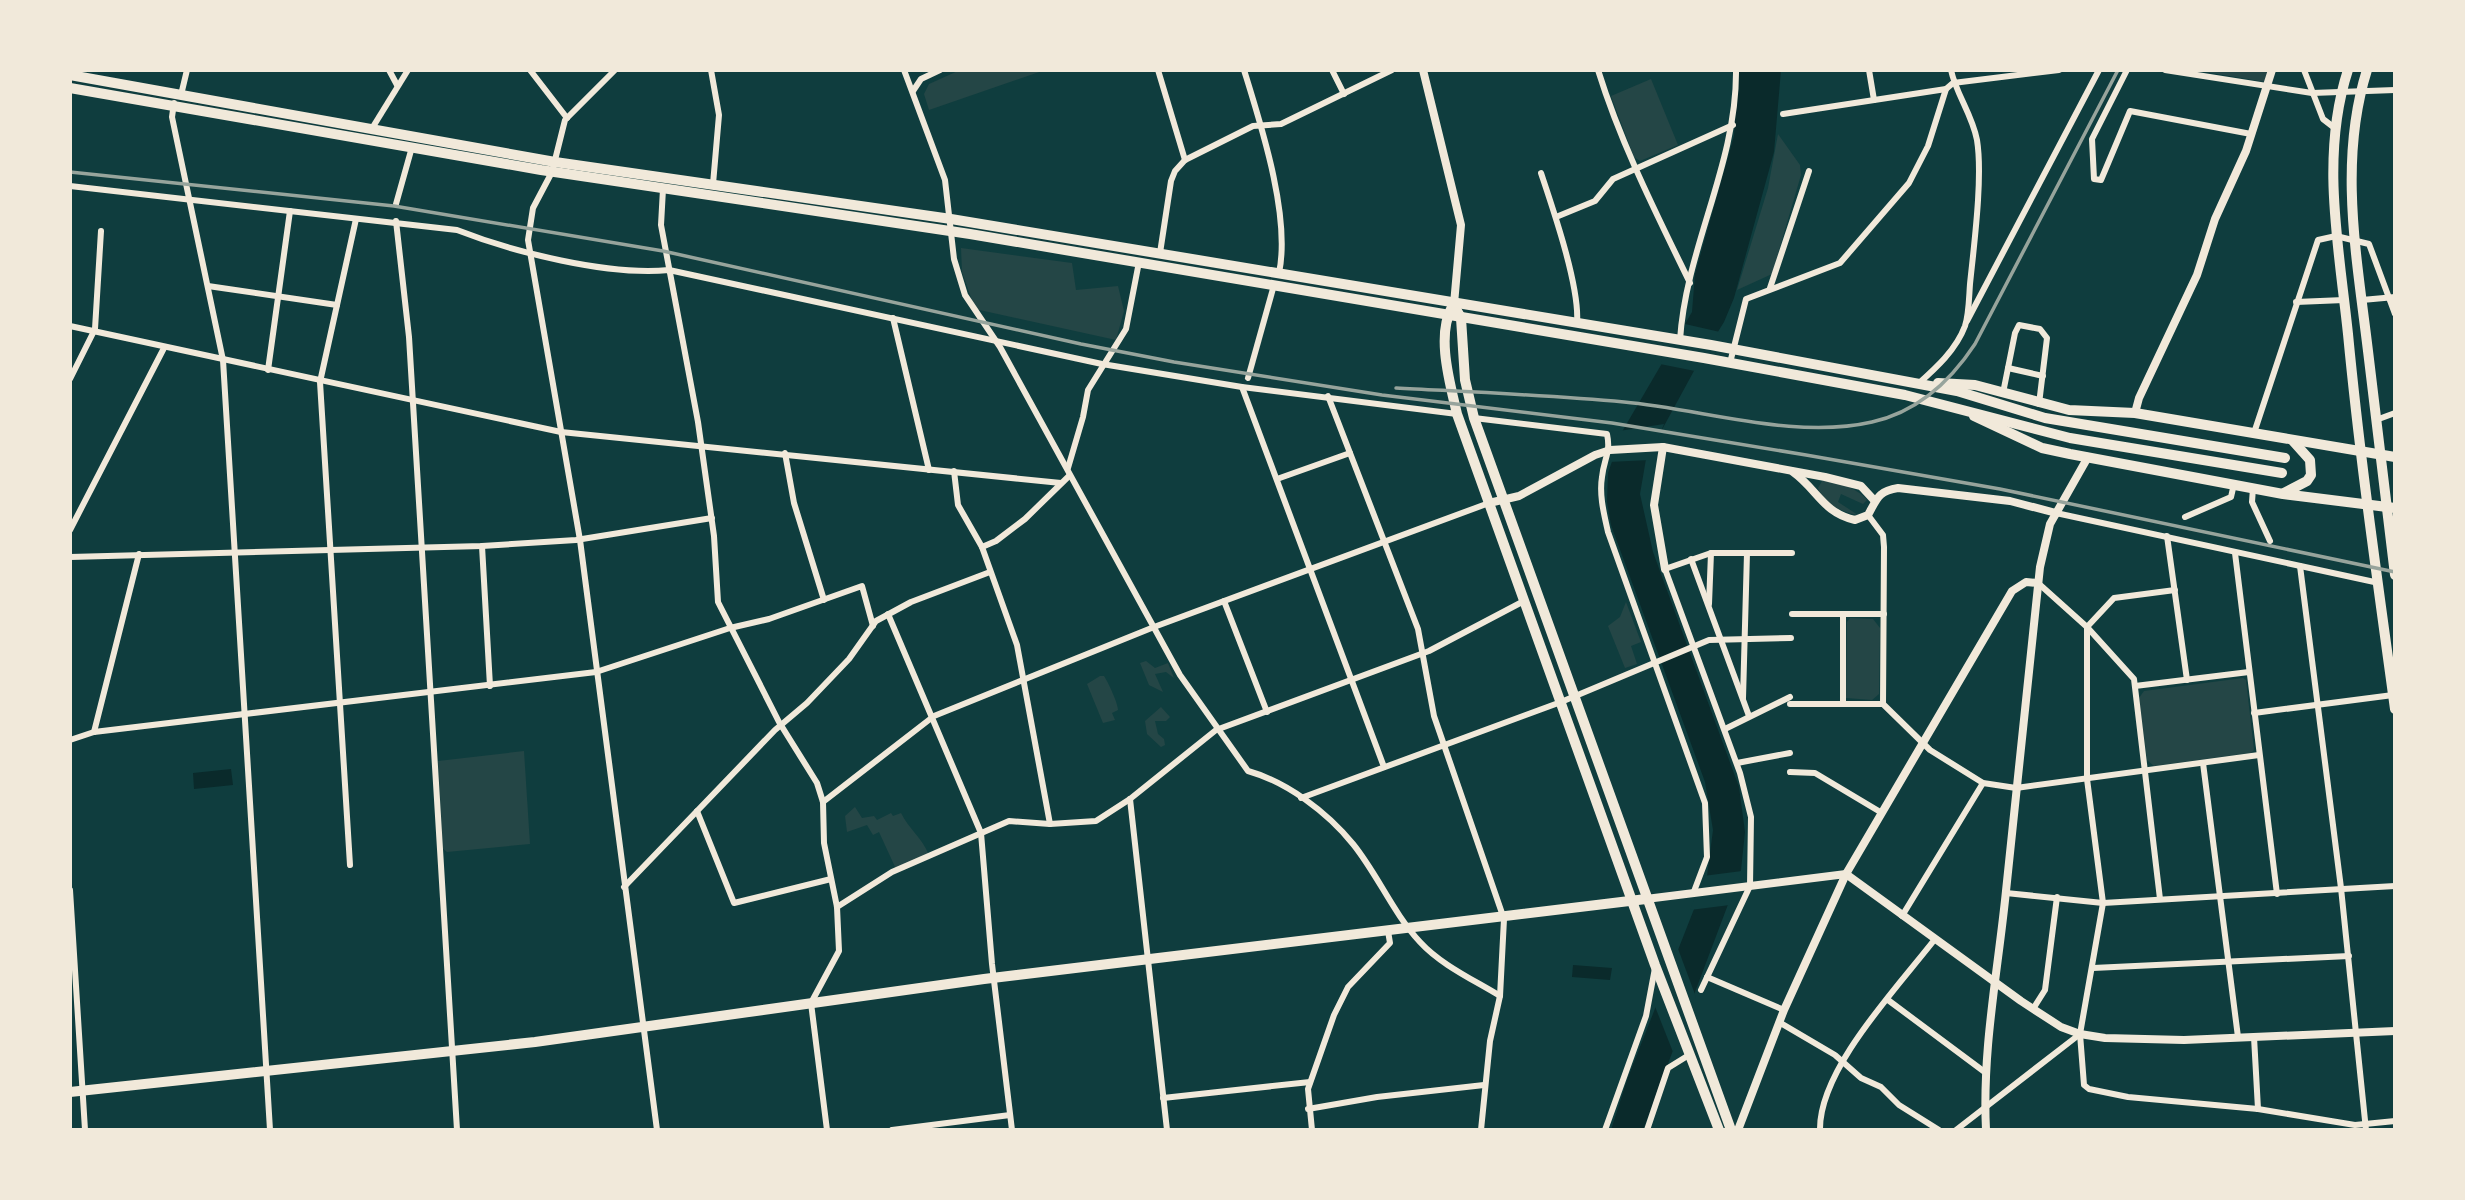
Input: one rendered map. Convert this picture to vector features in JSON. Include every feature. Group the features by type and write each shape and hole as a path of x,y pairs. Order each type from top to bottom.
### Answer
{"main road":[{"path":"2348,70 2341,93 2337,130 2333,192 2336,236 2360,452 2395,709"},
{"path":"2367,70 2361,92 2351,188 2353,239 2376,420 2391,508 2395,575"},
{"path":"70,75 371,130 663,189 1139,262 1704,358 1959,408 2070,438 2282,473"},
{"path":"70,88 412,147 553,167 713,184 951,219 1454,304 1679,336 1711,345 1957,391 2045,418 2285,458"},
{"path":"1454,304 1447,316 1449,369 1457,414 1655,965 1719,1130"},
{"path":"1454,304 1461,318 1465,380 1474,418 1731,1130"},
{"path":"1918,384 1955,382 2068,410 2135,413 2395,457"},
{"path":"1959,408 2042,448 2283,494 2391,508"},
{"path":"2283,494 2307,481 2311,475 2310,460 2293,441"},
{"path":"70,1092 643,1028 994,978 1646,900"}],"street":[{"path":"187,70 181,95 173,106 172,117 223,360 270,1130"},
{"path":"389,70 397,85"},
{"path":"371,130 408,70"},
{"path":"530,70 567,118"},
{"path":"615,70 567,118 553,167 533,208 529,223 529,251 580,540 657,1130"},
{"path":"711,70 719,115 713,184"},
{"path":"904,70 942,172 959,282 973,310 995,341 1068,467"},
{"path":"913,92 925,70"},
{"path":"921,79 940,70"},
{"path":"1158,70 1185,160"},
{"path":"1244,70 1260,124 1282,227 1279,274"},
{"path":"1332,70 1344,94"},
{"path":"1160,253 1171,180 1174,171 1185,160 1260,124 1281,124 1392,70"},
{"path":"1423,70 1461,225 1454,304"},
{"path":"1598,70 1607,102 1635,169 1690,283"},
{"path":"1679,336 1690,283 1726,160 1733,125 1736,70"},
{"path":"1869,70 1874,100"},
{"path":"1951,70 1953,83 1964,100 1977,142 1974,240 1965,326"},
{"path":"1730,363 1746,299 1840,263 1909,183 1928,146 1946,89 1953,83 2059,70"},
{"path":"1918,384 1947,356 1965,326 2099,70"},
{"path":"2127,70 2092,139 2094,179 2101,180 2130,111 2252,134"},
{"path":"2165,70 2312,93 2395,90"},
{"path":"2135,413 2139,398 2197,275 2215,219 2252,134 2272,70"},
{"path":"2304,70 2323,119 2337,130"},
{"path":"1783,114 1946,89"},
{"path":"1556,217 1595,201 1613,179 1733,125"},
{"path":"396,204 412,147"},
{"path":"1770,288 1809,171"},
{"path":"1541,173 1556,217 1576,302 1577,323"},
{"path":"70,186 190,197 457,230 488,242 529,251 623,269 668,270 1101,364 1242,387 1457,414"},
{"path":"663,189 661,225 712,518 719,602 782,726 817,783 823,803 824,843 837,908 839,951 811,1003 827,1130"},
{"path":"268,370 290,211"},
{"path":"350,865 320,382 356,219"},
{"path":"396,221 409,337 457,1130"},
{"path":"70,379 93,332 101,231"},
{"path":"2253,435 2295,302 2318,240 2336,236 2369,244 2392,298 2395,314"},
{"path":"1139,262 1126,328 1101,364 1088,390 1068,467 1069,476 1216,730 1248,771 1266,776 1332,822 1353,844 1409,928 1433,955 1500,996"},
{"path":"1248,378 1274,285"},
{"path":"208,286 337,304"},
{"path":"2362,300 2392,298"},
{"path":"2295,302 2344,300"},
{"path":"893,318 893,329 929,470"},
{"path":"2003,393 2019,325 2040,329 2048,338 2039,404"},
{"path":"70,326 412,402 561,432 1061,483"},
{"path":"70,530 164,348"},
{"path":"2008,368 2043,376"},
{"path":"1242,387 1384,767"},
{"path":"1328,396 1424,652 1431,705 1504,919 1500,996 1484,1085 1481,1130"},
{"path":"2376,420 2395,413"},
{"path":"1474,418 1607,434 1612,449 1602,476 1606,521 1705,803 1707,857 1695,893"},
{"path":"1660,447 1654,505 1665,569 1692,648 1737,763 1751,817 1750,886 1702,990"},
{"path":"823,803 934,716 1154,627 1384,540 1504,500 1612,449 1660,447 1788,468 1861,486 1873,499"},
{"path":"785,453 794,503 824,600"},
{"path":"1277,479 1350,453"},
{"path":"1986,1130 1986,1073 1994,982 2006,893 2038,583 2045,537 2088,457"},
{"path":"1788,468 1812,490 1820,503 1835,514 1855,520 1868,515"},
{"path":"954,471 958,505 982,547 1017,645 1050,824"},
{"path":"982,547 996,541 1025,519 1069,476"},
{"path":"1812,490 1822,476"},
{"path":"2185,517 2231,498 2234,484"},
{"path":"2253,488 2252,502 2270,541"},
{"path":"1868,515 1873,499 1891,489 1933,490 2010,501 2379,583"},
{"path":"1868,515 1883,536 1883,704"},
{"path":"70,557 580,540 712,518"},
{"path":"2167,536 2187,680"},
{"path":"482,545 490,687"},
{"path":"1743,704 1747,552"},
{"path":"1665,569 1711,553 1793,553"},
{"path":"1709,609 1711,553"},
{"path":"2235,553 2277,894"},
{"path":"94,732 139,554"},
{"path":"1691,559 1749,716"},
{"path":"2300,566 2341,888 2366,1127"},
{"path":"624,887 849,659 873,626 888,614 911,602 990,572"},
{"path":"1738,1130 1784,1010 1846,874 2012,591 2026,582 2038,583 2087,627 2129,672 2135,686 2160,899"},
{"path":"70,740 94,732 490,687 596,672 730,628 769,619 862,586 873,626"},
{"path":"2175,590 2114,598 2087,627 2087,779 2103,903 2080,1034 2084,1085 2089,1089 2128,1097 2258,1109 2366,1127 2395,1121"},
{"path":"837,908 892,872 926,860 1009,821 1050,824 1096,821 1130,799 1216,730 1424,652 1524,600"},
{"path":"1224,601 1267,712"},
{"path":"888,614 934,716 981,832 994,978 1012,1130"},
{"path":"1792,614 1884,614"},
{"path":"1843,615 1843,703"},
{"path":"1301,798 1561,702 1719,637 1791,638"},
{"path":"2135,686 2249,672"},
{"path":"2253,713 2393,695"},
{"path":"1725,729 1790,700 1883,704 1923,744 1983,783 2016,788 2259,755"},
{"path":"1737,763 1790,753"},
{"path":"2203,763 2238,1037"},
{"path":"1790,772 1815,773 1882,813"},
{"path":"1902,916 1983,783"},
{"path":"1130,799 1145,959 1167,1130"},
{"path":"697,811 734,903 831,879"},
{"path":"1646,900 1846,874 1994,982 2034,1009 2080,1034 2160,1040 2395,1031"},
{"path":"2006,893 2103,903 2395,886"},
{"path":"70,890 85,1130"},
{"path":"2034,1009 2045,989 2057,897"},
{"path":"1312,1130 1308,1109 1310,1082 1342,997 1390,943 1388,931"},
{"path":"1820,1130 1821,1107 1842,1061 1935,939"},
{"path":"2093,968 2349,956"},
{"path":"1605,1130 1646,1016 1655,965"},
{"path":"1707,977 1784,1010"},
{"path":"1888,1000 1986,1073"},
{"path":"1779,1022 1842,1061 1855,1074 1881,1087 1899,1105 1939,1130"},
{"path":"1956,1130 2080,1034"},
{"path":"2254,1037 2258,1109"},
{"path":"1647,1130 1668,1068 1689,1055"},
{"path":"1163,1098 1310,1082"},
{"path":"1308,1109 1377,1097 1484,1085"},
{"path":"892,1130 1010,1115"}],"shaded area":[{"path":"960,70 1045,70 929,110 924,94 929,84"},
{"path":"1739,70 1781,70 1774,152 1734,298 1724,322 1646,459 1640,494 1653,552 1739,787 1745,832 1741,870 1643,1130 1611,1130 1627,1080 1707,876 1713,830 1705,782 1611,525 1607,502 1608,473 1623,430 1692,312 1695,274 1734,136"},
{"path":"2194,70 2269,70 2265,82"},
{"path":"1651,79 1678,145 1640,161 1634,157 1611,96"},
{"path":"1778,134 1800,165 1801,175 1772,274 1737,290 1768,188"},
{"path":"961,248 1072,263 1076,290 1118,286 1124,311 1116,340 975,309 962,272"},
{"path":"1822,481 1840,483 1864,496 1867,500 1863,504 1841,494 1838,502 1858,515 1828,503 1818,488"},
{"path":"1626,602 1641,642 1631,646 1637,664 1625,668 1608,626 1620,617"},
{"path":"1850,618 1873,619 1880,628 1879,694 1872,700 1846,698 1847,622"},
{"path":"1146,661 1155,668 1168,663 1174,678 1166,672 1155,674 1163,692 1149,685 1140,663"},
{"path":"1104,676 1108,683 1118,710 1112,713 1115,720 1103,723 1087,684"},
{"path":"2243,678 2246,680 2254,750 2251,753 2154,766 2147,760 2139,698 2144,691"},
{"path":"1161,707 1170,717 1166,721 1155,721 1158,734 1164,739 1165,745 1161,747 1147,734 1145,721"},
{"path":"524,751 530,844 447,852 443,849 438,761"},
{"path":"231,769 233,785 194,789 193,773"},
{"path":"855,807 862,818 874,816 877,820 891,813 893,816 901,813 928,853 896,869 879,832 873,835 867,825 847,832 845,816"},
{"path":"1573,965 1612,968 1610,980 1572,977"}],"pier":[{"path":"1685,324 1720,332 1695,371 1660,364"},
{"path":"1664,424 1650,460 1608,462 1619,431"},
{"path":"1742,871 1730,905 1690,910 1703,876"},
{"path":"1677,946 1696,997 1673,1052 1654,1004"}],"railway":[{"path":"1396,388 1624,402 1748,421 1811,427 1842,427 1872,422 1904,411 1943,383 1975,344 2118,70"},
{"path":"70,172 394,206 663,251 1081,344 1174,362 1382,395 1612,423 1806,455 2000,489 2395,572"}]}
